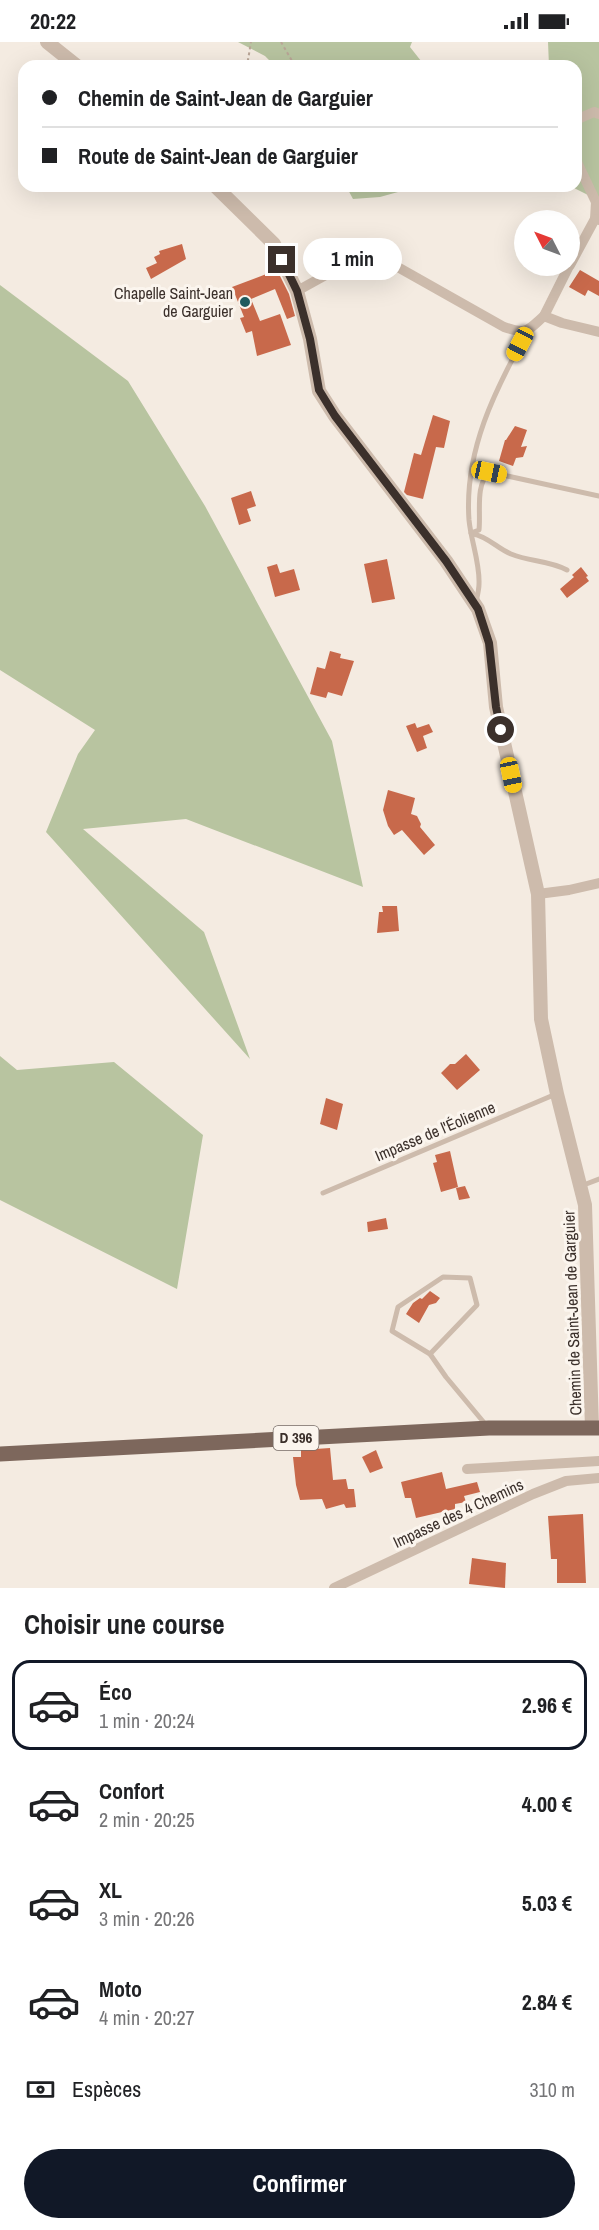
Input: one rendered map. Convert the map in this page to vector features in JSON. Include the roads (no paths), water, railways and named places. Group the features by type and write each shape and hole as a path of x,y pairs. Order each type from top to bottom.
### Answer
{"main road":[{"name":"D 396","path":"0,1454 489,1428 596,1428"}],"street":[{"path":"46,42 69,60"},
{"path":"582,117 594,112 599,114"},
{"path":"580,248 597,219 596,202 582,173"},
{"name":"Chemin de Saint-Jean de Garguier","path":"221,192 274,244 297,291 310,339 319,390 335,416 446,561 476,606 489,643 496,707 538,894 541,1019 585,1204 596,1428"},
{"path":"297,291 362,255 378,256 504,327 526,332 544,316 564,276"},
{"path":"544,316 562,324 599,332"},
{"path":"538,894 599,883"},
{"path":"467,1469 599,1461"},
{"name":"Impasse des 4 Chemins","path":"334,1588 533,1494 566,1481 599,1478"}],"lane":[{"path":"476,606 480,584 469,520 471,470 482,426 498,384 526,332"},
{"path":"471,533 479,530 480,488 483,478 489,472 599,496"},
{"path":"471,533 480,535 512,555 552,562 567,570"},
{"name":"Impasse de l'Éolienne","path":"323,1193 557,1094"},
{"path":"581,1186 599,1179"},
{"path":"430,1354 477,1305 470,1278 443,1277 398,1307 392,1331 430,1354 446,1377 489,1428"}],"place":[{"name":"Chapelle Saint-Jean de Garguier","path":"245,302"}]}
